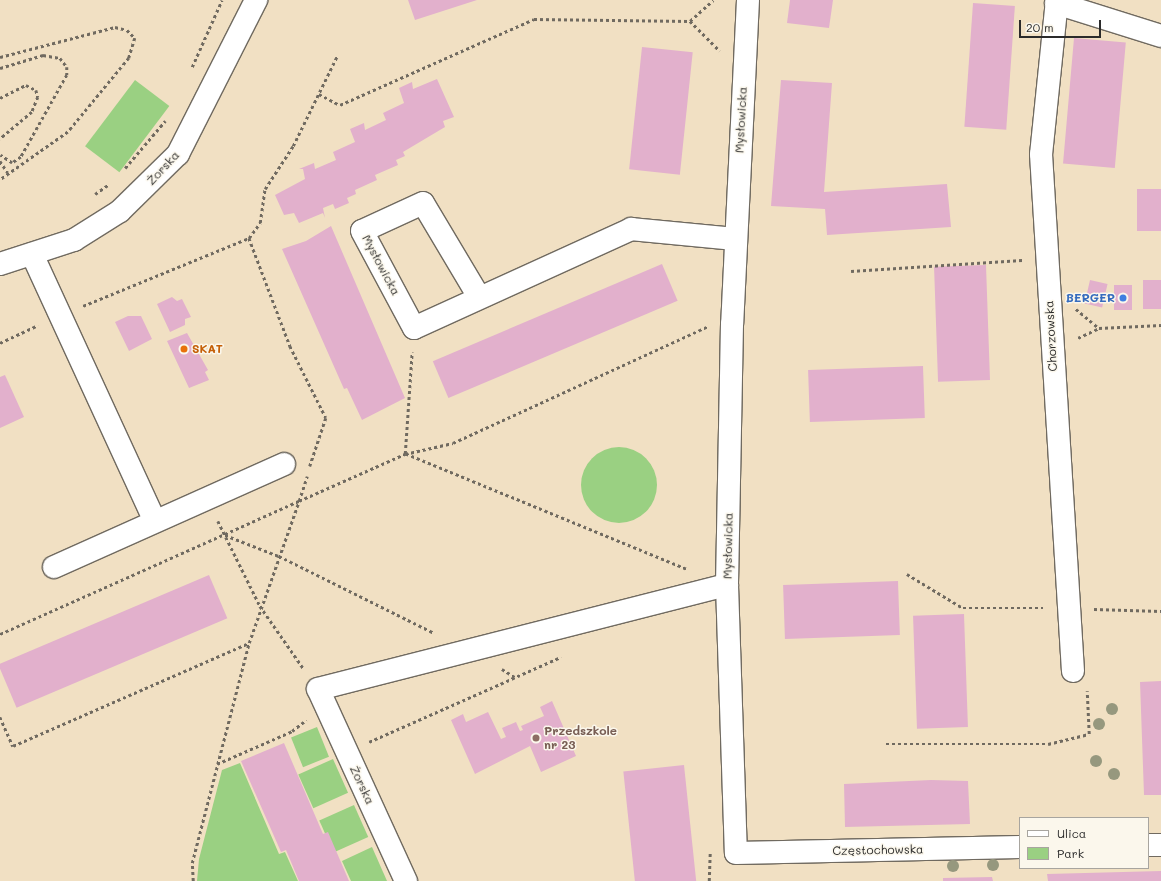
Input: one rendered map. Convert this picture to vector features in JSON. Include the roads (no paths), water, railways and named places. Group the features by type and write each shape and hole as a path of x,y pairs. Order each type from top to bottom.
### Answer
{"street":[{"name":"Żorska","path":"0,264 74,240 120,211 178,154 256,0"},
{"name":"Mysłowicka","path":"736,853 727,585 735,239 748,0"},
{"path":"1057,1 1161,36"},
{"name":"Chorzowska","path":"1057,1 1041,154 1067,608 1073,672"},
{"name":"Mysłowicka","path":"423,203 479,298 414,328 362,231 423,203"},
{"path":"479,298 631,229 735,239"},
{"path":"32,254 155,521"},
{"path":"54,567 284,464"},
{"name":"Żorska","path":"406,881 322,697 727,585"},
{"path":"1149,845 1161,845"},
{"name":"Częstochowska","path":"736,853 1019,847"}],"place":[{"name":"BERGER","path":"1123,298"},
{"name":"SKAT","path":"184,349"},
{"name":"Przedszkole nr 23","path":"536,738"}]}
